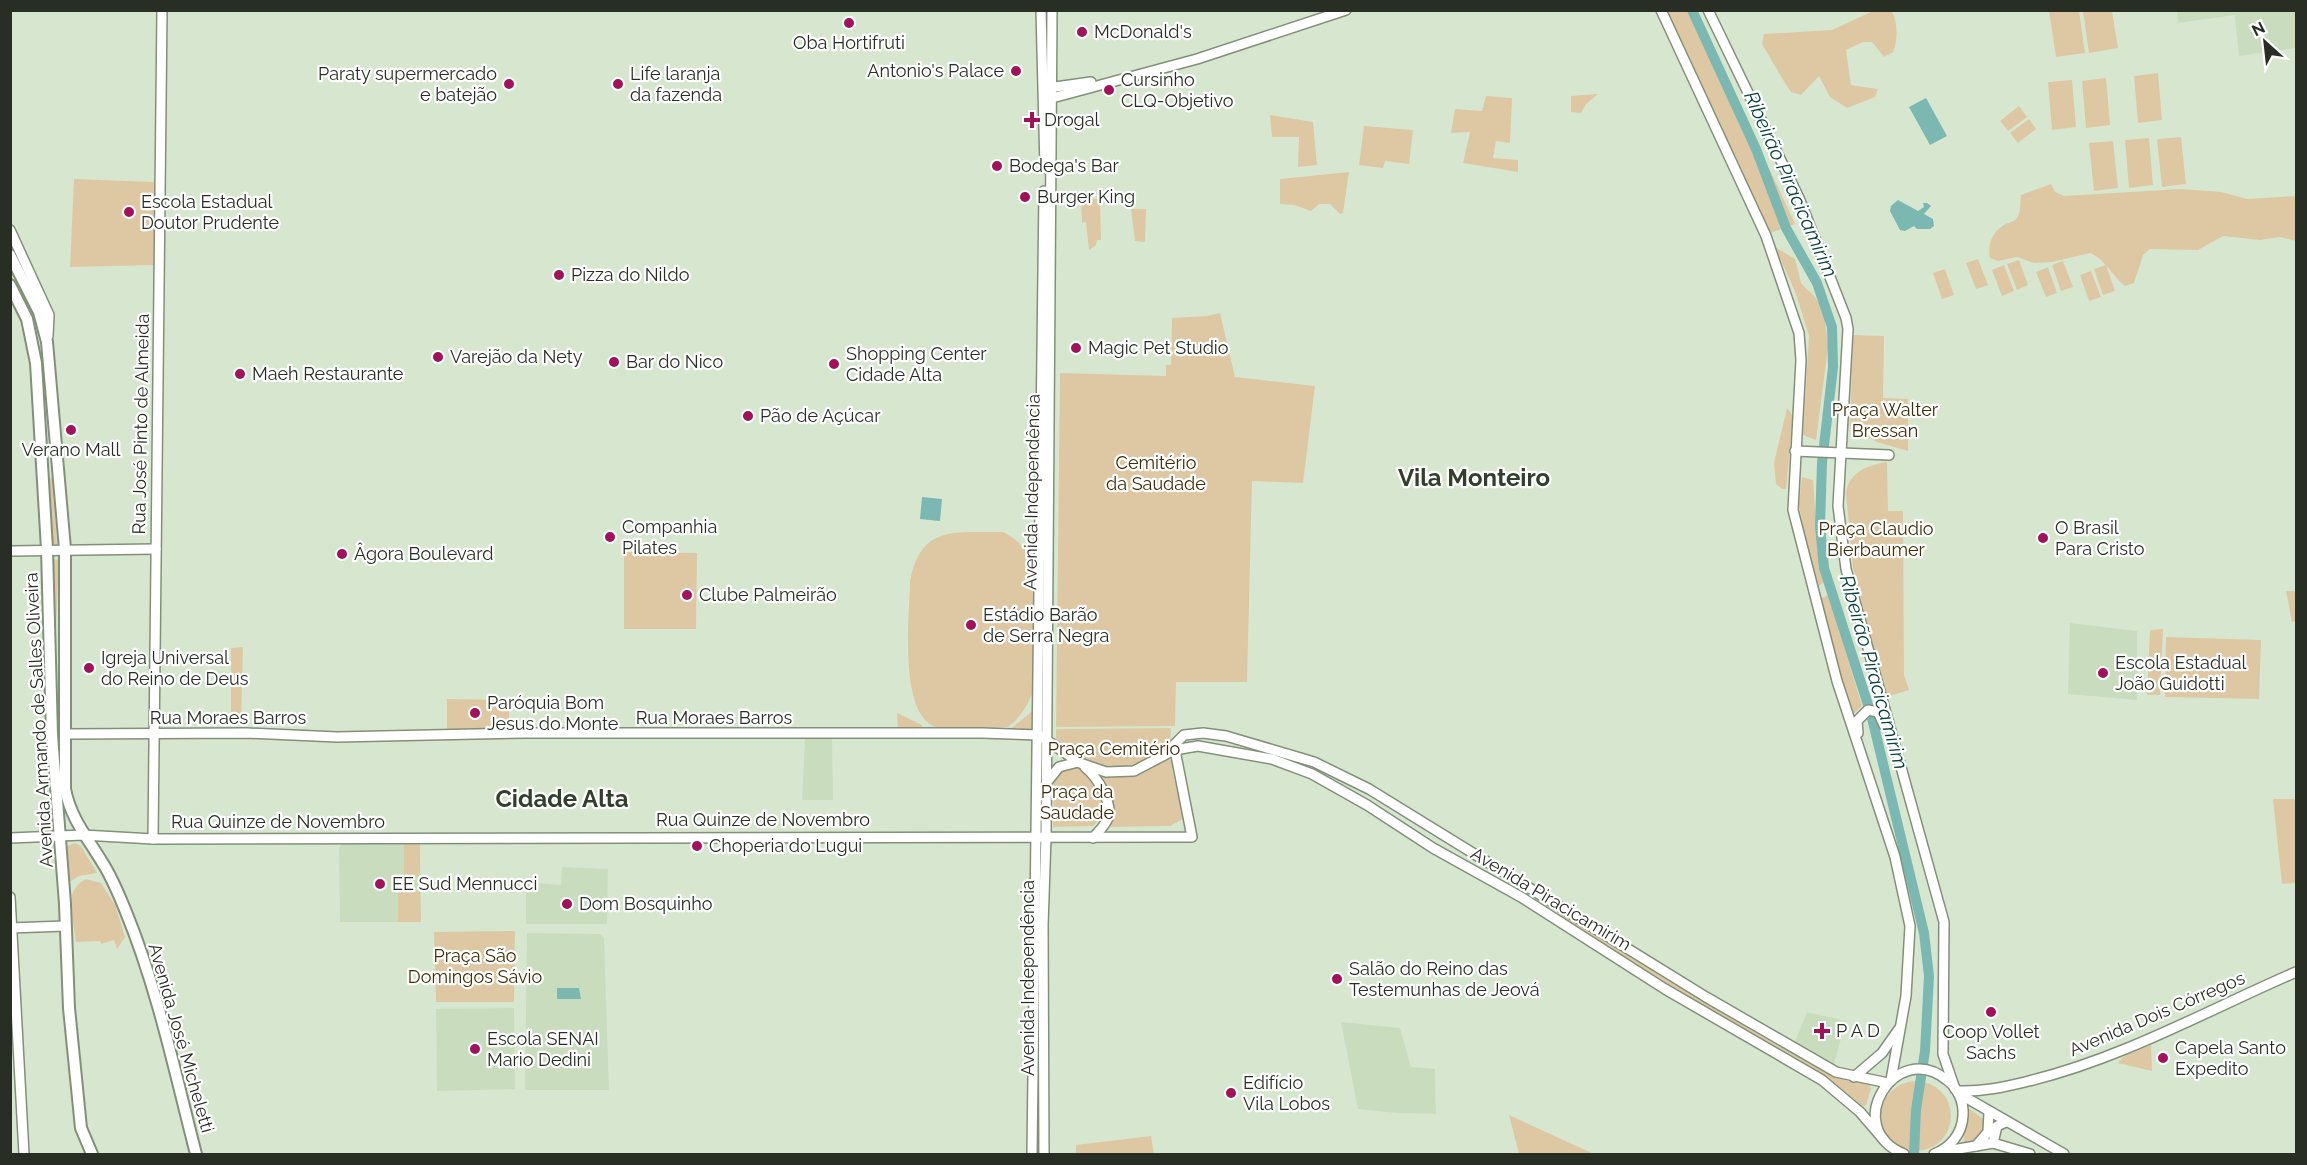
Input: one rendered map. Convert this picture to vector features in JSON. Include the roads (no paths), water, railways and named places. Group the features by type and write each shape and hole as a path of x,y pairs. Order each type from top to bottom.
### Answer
{"main road":[{"name":"Rua José Pinto de Almeida","path":"153,839 162,10"},
{"name":"Avenida Independência","path":"1032,1155 1042,837 1046,784 1043,737 1040,446 1045,179 1041,10"},
{"name":"Avenida Independência","path":"1044,1155 1042,837 1048,546 1052,10"},
{"path":"1052,93 1136,71 1335,10"},
{"path":"1042,87 1052,93 1138,76 1317,22 1346,10"},
{"path":"1661,10 1766,236 1792,308 1798,333 1801,360 1793,510 1837,681 1864,758 1908,911 1911,943 1903,1022 1889,1081 1878,1097 1875,1110 1876,1124 1895,1153"},
{"path":"1708,10 1799,198 1846,318 1848,329 1838,506 1846,569 1944,922 1943,1054 1963,1108 1961,1127 1951,1143 1936,1154"},
{"path":"1042,87 1048,96 1051,146"},
{"path":"10,230 49,315 47,342"},
{"name":"Avenida Armando de Salles Oliveira","path":"10,255 39,312 47,342 65,549 65,789 70,810 83,835"},
{"name":"Avenida Armando de Salles Oliveira","path":"10,285 27,319 33,341 47,549 52,735 65,926 80,1119 92,1155"},
{"path":"1040,446 1046,457 1048,546"},
{"path":"1795,451 1889,455"},
{"path":"10,551 156,549"},
{"path":"1864,758 1857,726 1859,717 1868,710 1878,712 1897,754"},
{"name":"Rua Moraes Barros","path":"65,734 247,733 337,737 837,732 1043,737"},
{"name":"Avenida Piracicamirim","path":"1174,750 1177,739 1193,732 1226,736 1299,756 1369,789 1706,997 1836,1072 1854,1077 1889,1081"},
{"name":"Avenida Piracicamirim","path":"1043,737 1081,763 1106,772 1134,771 1174,750 1198,747 1287,764 1367,805 1433,848 1552,916 1665,989 1835,1090 1885,1141"},
{"name":"Rua Quinze de Novembro","path":"10,838 60,835 153,839 1192,837 1174,750"},
{"path":"1238,755 1280,751"},
{"path":"1287,764 1299,756"},
{"path":"1046,784 1059,766 1067,763 1081,763 1095,778 1108,807 1106,822 1093,838"},
{"name":"Avenida José Micheletti","path":"83,835 104,864 140,948 172,1053 196,1155"},
{"path":"1433,848 1443,840 1450,839"},
{"path":"10,897 24,1155"},
{"path":"1552,916 1558,913 1560,905"},
{"path":"12,928 65,926"},
{"name":"Avenida Dois Córregos","path":"1957,1091 2012,1086 2097,1061 2296,972"},
{"path":"1854,1077 1882,1053 1903,1022"},
{"path":"1763,1047 1781,1051 1785,1048 1785,1042"},
{"path":"1889,1081 1906,1072 1927,1071 1942,1076 1957,1091 1989,1112 2064,1155"},
{"path":"1974,1148 1988,1132 1989,1112"},
{"path":"1993,1143 1997,1126 2006,1122"},
{"path":"1936,1154 1993,1143 2030,1155"}],"water":[{"path":"1926,98 1947,136 1930,145 1909,107"},
{"path":"1898,200 1918,211 1924,207 1923,203 1927,203 1931,206 1924,214 1933,219 1934,226 1930,229 1917,229 1914,226 1905,231 1900,230 1890,211 1891,206"},
{"path":"922,497 942,499 940,521 920,519"},
{"path":"557,988 579,988 581,999 557,999"}],"waterway":[{"name":"Ribeirão Piracicamirim","path":"1692,10 1756,149 1786,228 1817,283 1832,327 1833,367 1822,463 1820,526 1824,568 1871,714 1924,933 1929,976 1925,1051 1916,1110 1914,1154"}],"place":[{"name":"Oba Hortifruti","path":"849,23"},
{"name":"McDonald's","path":"1082,32"},
{"name":"Antonio's Palace","path":"1016,71"},
{"name":"Paraty supermercado e batejão","path":"509,84"},
{"name":"Life laranja da fazenda","path":"618,84"},
{"name":"Cursinho CLQ-Objetivo","path":"1109,90"},
{"name":"Drogal","path":"1032,120"},
{"name":"Bodega's Bar","path":"997,166"},
{"name":"Burger King","path":"1025,197"},
{"name":"Escola Estadual Doutor Prudente","path":"129,212"},
{"name":"Pizza do Nildo","path":"559,275"},
{"name":"Magic Pet Studio","path":"1076,348"},
{"name":"Varejão da Nety","path":"438,357"},
{"name":"Bar do Nico","path":"614,362"},
{"name":"Shopping Center Cidade Alta","path":"834,364"},
{"name":"Maeh Restaurante","path":"240,374"},
{"name":"Pão de Açúcar","path":"748,416"},
{"name":"Verano Mall","path":"71,430"},
{"name":"Companhia Pilates","path":"610,537"},
{"name":"O Brasil Para Cristo","path":"2043,538"},
{"name":"Âgora Boulevard","path":"342,554"},
{"name":"Clube Palmeirão","path":"687,595"},
{"name":"Estádio Barão de Serra Negra","path":"971,625"},
{"name":"Igreja Universal do Reino de Deus","path":"89,668"},
{"name":"Escola Estadual João Guidotti","path":"2103,673"},
{"name":"Paróquia Bom Jesus do Monte","path":"475,713"},
{"name":"Choperia do Lugui","path":"697,846"},
{"name":"EE Sud Mennucci","path":"380,884"},
{"name":"Dom Bosquinho","path":"567,904"},
{"name":"Salão do Reino das Testemunhas de Jeová","path":"1337,979"},
{"name":"Coop Vollet Sachs","path":"1991,1012"},
{"name":"P A D","path":"1822,1031"},
{"name":"Escola SENAI Mario Dedini","path":"475,1049"},
{"name":"Capela Santo Expedito","path":"2163,1058"},
{"name":"Edifício Vila Lobos","path":"1231,1093"}],"district":[{"name":"Vila Monteiro","path":"1474,478"},
{"name":"Cidade Alta","path":"562,799"}],"park label":[{"name":"Praça Walter Bressan","path":"1885,420"},
{"name":"Cemitério da Saudade","path":"1156,473"},
{"name":"Praça Claudio Bierbaumer","path":"1876,539"},
{"name":"Praça Cemitério","path":"1114,749"},
{"name":"Praça da Saudade","path":"1077,802"},
{"name":"Praça São Domingos Sávio","path":"475,966"}]}
